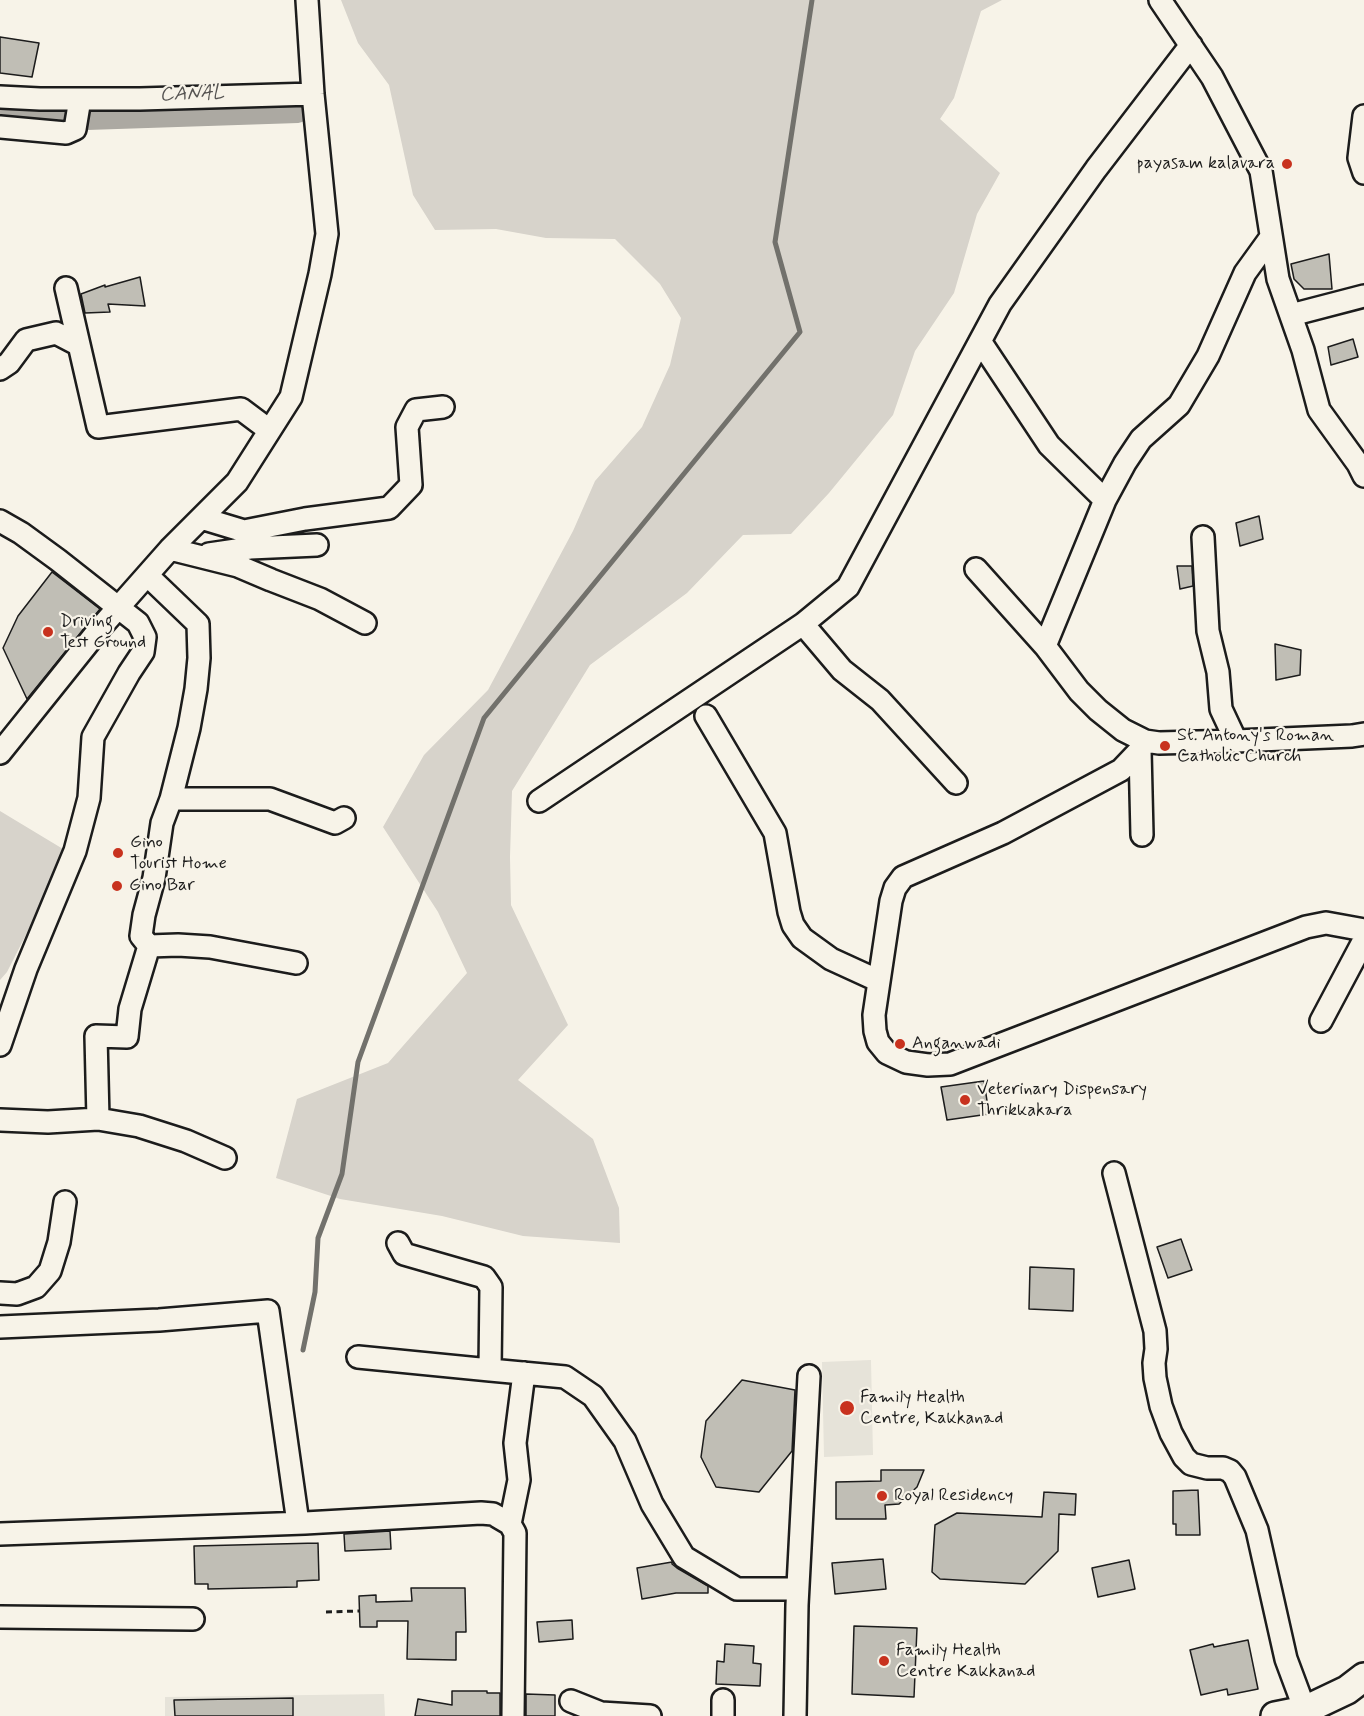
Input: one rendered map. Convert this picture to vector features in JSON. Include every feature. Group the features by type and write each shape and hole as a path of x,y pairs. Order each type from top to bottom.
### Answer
{"main road":[{"path":"1275,1716 1305,1710 1347,1690 1364,1677"}],"street":[{"path":"0,753 147,574 237,482 291,397 327,234 313,94 307,0"},
{"path":"1160,0 1212,77 1261,171 1278,279 1319,410 1358,464 1364,476"},
{"path":"539,801 803,624 848,587 1000,304 1096,170 1191,45"},
{"path":"0,97 140,99 313,94"},
{"path":"0,127 66,133 75,129 80,99"},
{"path":"1363,128 1359,158 1364,173"},
{"path":"1045,646 1105,500 1125,463 1142,440 1179,405 1208,356 1245,273 1271,237"},
{"path":"66,288 98,427 241,409 269,430"},
{"path":"1291,315 1364,296"},
{"path":"0,369 9,363 26,340 56,333 79,345"},
{"path":"980,341 1049,445 1105,500"},
{"path":"201,518 244,531 305,519 389,508 411,485 407,426 416,410 443,407"},
{"path":"0,521 58,560 138,623 145,637 143,652 93,737 89,798 75,851 26,969 0,1045"},
{"path":"1203,537 1209,631 1218,672 1221,709 1236,741"},
{"path":"199,555 250,548 317,545"},
{"path":"170,549 238,566 320,599 365,623"},
{"path":"976,569 1045,646 1078,691 1143,746"},
{"path":"147,574 198,624 199,658 189,728 171,799 162,823 154,878 144,915 141,936 149,946"},
{"path":"803,624 842,670 880,700 956,783"},
{"path":"706,716 775,833 793,925 802,938 831,959 879,981"},
{"path":"1364,734 1159,743 1143,746 1121,770 1003,833 903,877 895,888 891,902 874,1015 875,1031 878,1042 887,1053 906,1062 928,1065 950,1064 1306,927 1326,923 1364,930"},
{"path":"1142,835 1143,746"},
{"path":"171,799 270,799 335,823 344,818"},
{"path":"1321,1021 1364,940"},
{"path":"149,946 210,947 296,963"},
{"path":"98,1119 96,1036 127,1037 130,1009 149,946"},
{"path":"0,1120 48,1122 98,1119 139,1126 186,1141 225,1158"},
{"path":"1114,1173 1155,1331 1155,1378 1167,1424 1184,1457 1191,1464 1207,1468 1222,1468 1230,1471 1235,1477 1257,1530 1286,1659 1305,1710"},
{"path":"0,1293 17,1294 36,1287 50,1271 59,1242 65,1202"},
{"path":"398,1243 404,1254 484,1277 491,1287 490,1370"},
{"path":"0,1327 159,1320 268,1311 298,1523"},
{"path":"358,1357 565,1377 593,1396 624,1441 652,1504 684,1557 738,1588 797,1589"},
{"path":"510,1524 519,1480 515,1443 524,1373"},
{"path":"795,1716 797,1589 809,1376"},
{"path":"0,1534 493,1514 510,1524 515,1533 513,1716"},
{"path":"0,1617 193,1620"},
{"path":"571,1701 601,1713 650,1716"}],"path":[{"path":"326,1612 359,1611"}],"shaded area":[{"path":"341,0 1002,0 981,11 954,98 940,119 1000,173 977,214 954,293 915,351 893,415 829,493 791,534 743,535 687,593 590,665 512,791 511,905 568,1025 518,1080 593,1139 619,1208 620,1243 523,1236 442,1216 340,1199 276,1178 297,1099 388,1063 467,973 438,912 383,827 424,755 488,690 573,531 595,481 642,427 670,365 681,318 660,284 615,239 546,238 496,229 435,230 413,195 389,85 358,43"},
{"path":"0,811 68,852 7,972 0,980"},
{"name":"Family Health Centre, Kakkanad","path":"871,1360 873,1455 824,1457 822,1362"},
{"path":"384,1694 385,1716 165,1716 165,1697"}],"building":[{"path":"0,37 39,43 32,77 0,73"},
{"path":"1329,254 1332,289 1304,289 1294,279 1291,264"},
{"path":"140,277 145,306 108,304 110,312 85,313 81,294 105,285 105,287"},
{"path":"1353,339 1358,357 1331,365 1328,347"},
{"path":"1259,516 1263,539 1240,546 1236,523"},
{"path":"1177,566 1192,566 1193,586 1180,589"},
{"name":"Driving Test Ground","path":"52,572 100,609 27,699 3,648 18,616"},
{"path":"1275,644 1301,650 1300,675 1276,680"},
{"name":"Veterinary Dispensary Thrikkakara","path":"984,1081 989,1114 947,1120 941,1087"},
{"path":"1181,1239 1192,1270 1168,1278 1157,1247"},
{"path":"1030,1267 1074,1269 1073,1311 1029,1309"},
{"path":"742,1380 795,1390 792,1451 759,1492 716,1487 701,1457 706,1421"},
{"path":"881,1470 924,1470 917,1487 899,1504 885,1505 886,1519 836,1519 836,1482 881,1481"},
{"path":"1198,1490 1200,1535 1176,1535 1176,1524 1173,1524 1173,1491"},
{"path":"1044,1492 1076,1494 1075,1515 1059,1514 1058,1551 1025,1584 940,1579 932,1572 935,1525 957,1513 1042,1517"},
{"path":"390,1531 391,1549 345,1551 344,1534"},
{"path":"318,1543 319,1580 297,1581 297,1587 208,1589 208,1584 195,1584 194,1546"},
{"path":"883,1559 886,1589 835,1594 832,1563"},
{"path":"1129,1560 1135,1589 1098,1597 1092,1568"},
{"path":"672,1562 677,1568 708,1586 708,1593 676,1593 642,1599 637,1568"},
{"path":"411,1588 465,1588 466,1632 456,1632 456,1660 407,1659 408,1621 377,1621 377,1627 360,1627 359,1596 376,1595 376,1602 412,1601"},
{"path":"572,1620 573,1639 539,1642 537,1622"},
{"name":"Family Health Centre Kakkanad","path":"854,1626 917,1628 914,1697 852,1694"},
{"path":"1248,1640 1258,1689 1228,1695 1227,1689 1201,1695 1190,1650 1213,1644 1214,1647"},
{"path":"725,1644 754,1646 753,1663 761,1664 760,1686 716,1684 717,1661 724,1662"},
{"path":"452,1691 500,1693 500,1716 415,1716 418,1699 452,1705"},
{"path":"526,1694 555,1695 555,1716 526,1716"},
{"path":"293,1698 293,1716 175,1716 174,1700"}],"waterway":[{"path":"303,1350 315,1292 318,1238 342,1174 358,1062 484,718 800,332 775,242 812,0"},
{"name":"CANAL","path":"0,111 73,119"},
{"name":"CANAL","path":"87,121 298,114"}],"place":[{"name":"payasam kalavara","path":"1287,164"},
{"name":"Driving Test Ground","path":"48,632"},
{"name":"St. Antony's Roman Catholic Church","path":"1165,746"},
{"name":"Gino Tourist Home","path":"118,853"},
{"name":"Gino Bar","path":"117,886"},
{"name":"Anganwadi","path":"900,1044"},
{"name":"Veterinary Dispensary Thrikkakara","path":"965,1100"},
{"name":"Family Health Centre, Kakkanad","path":"847,1408"},
{"name":"Royal Residency","path":"882,1496"},
{"name":"Family Health Centre Kakkanad","path":"884,1661"}]}
